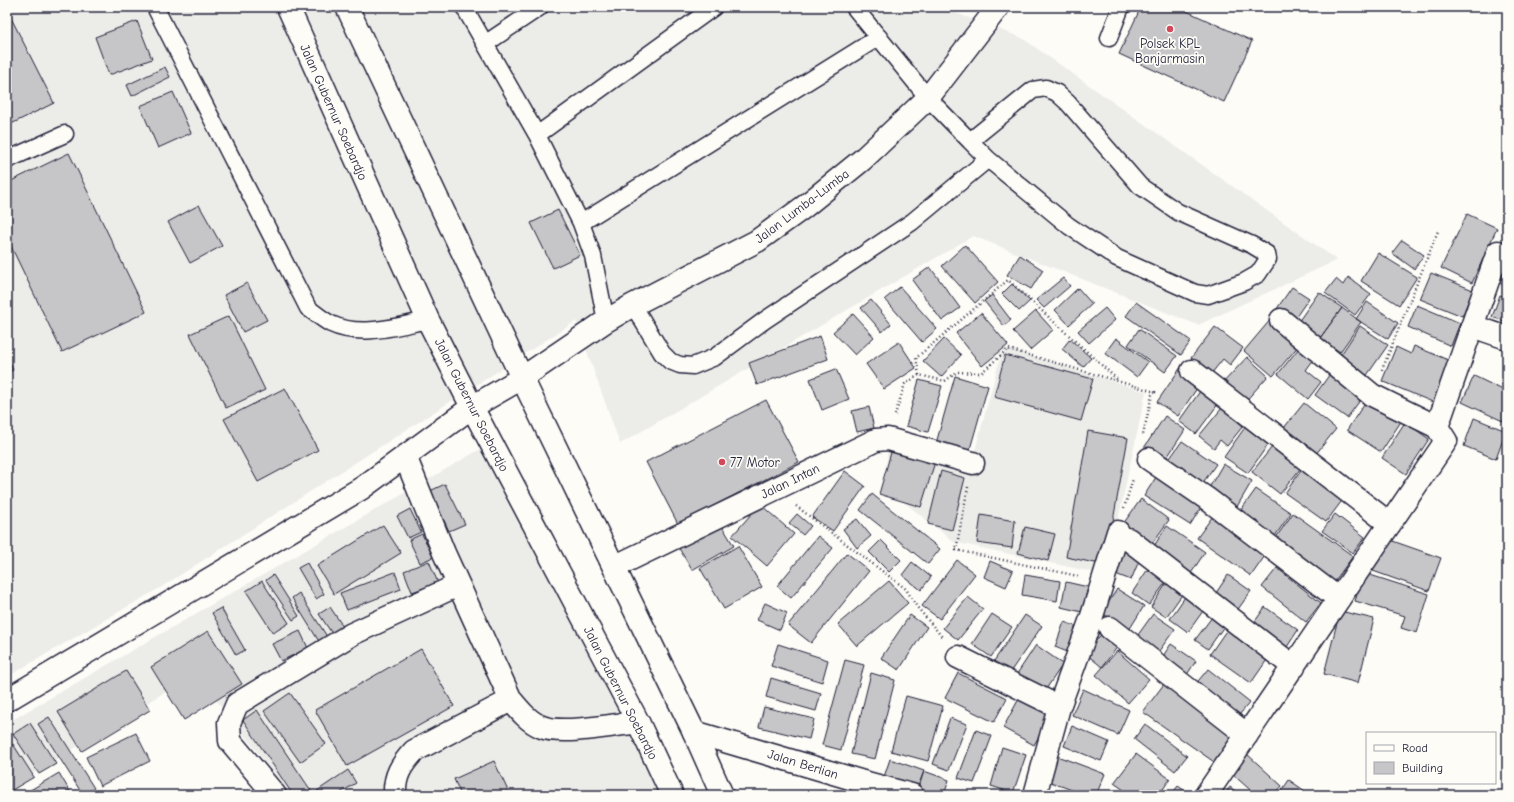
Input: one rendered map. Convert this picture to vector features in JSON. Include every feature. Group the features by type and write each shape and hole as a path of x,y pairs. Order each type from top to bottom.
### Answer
{"main road":[{"name":"Jalan Gubernur Soebardjo","path":"288,7 428,320 472,407 638,722 672,795"},
{"path":"347,7 522,378 694,732 722,795"},
{"name":"Jalan Lumba-Lumba","path":"7,700 362,488 472,407 522,378 606,321 633,305 757,240 804,207 862,160 928,98 998,7"},
{"path":"1437,426 1498,252"},
{"path":"1206,795 1446,441 1437,426 1372,395 1281,320"},
{"path":"1472,326 1507,338"},
{"path":"1192,371 1390,524"},
{"name":"Jalan Intan","path":"614,567 876,440 888,439 973,463"},
{"path":"404,456 458,585 511,700 526,717 542,727 564,730 638,722"},
{"path":"1149,459 1206,498 1339,599"},
{"path":"1034,795 1059,707 1103,581 1123,536 1294,667"},
{"path":"276,795 230,741 229,723 237,704 352,634 458,585"},
{"path":"1110,628 1247,735"},
{"path":"958,657 1059,707"},
{"path":"395,795 394,784 402,764 414,751 511,700"},
{"name":"Jalan Berlian","path":"694,732 912,795"}],"lane":[{"path":"155,7 308,308 331,324 356,331 380,329 428,320"},
{"path":"464,7 537,135 581,223 592,256 606,321"},
{"path":"485,44 540,7"},
{"path":"537,135 714,7"},
{"path":"854,7 928,98 988,159 1070,226 1117,258 1194,293 1208,294 1244,282 1258,274 1268,259 1267,254 1252,245 1178,212 1140,186 1068,103 1057,93 1046,88 1033,90 970,140"},
{"path":"1109,38 1121,7"},
{"path":"581,223 879,37"},
{"path":"7,160 65,134"},
{"path":"633,305 662,352 670,361 680,365 693,366 715,357 765,320 912,222 988,159"}],"path":[{"path":"1372,395 1438,232"},
{"path":"919,375 916,358 1008,280 1120,382"},
{"path":"888,439 904,384 919,375 945,382 957,372 981,373 1008,349 1155,392"},
{"path":"973,463 956,550 1103,581"},
{"path":"774,489 906,589 917,607 958,657"}],"shaded area":[{"path":"7,7 940,7 1022,38 1337,260 1198,325 973,236 620,444 576,321 163,586 7,677"},
{"path":"1003,347 1146,392 1106,575 954,542 885,487 888,444 973,458"},
{"path":"491,443 537,499 675,795 291,795 194,674 7,790 7,723"}],"building":[{"path":"1141,7 1178,7 1252,41 1224,102 1119,54"},
{"path":"7,10 54,103 7,126"},
{"path":"137,21 152,59 109,75 95,37"},
{"path":"165,67 170,77 132,96 127,85"},
{"path":"173,92 191,133 158,148 140,106"},
{"path":"69,153 146,312 62,352 7,238 7,183"},
{"path":"199,205 222,246 190,263 168,222"},
{"path":"558,210 580,255 553,268 531,223"},
{"path":"1467,214 1497,228 1472,283 1441,268"},
{"path":"1402,240 1424,255 1414,269 1392,253"},
{"path":"965,245 998,282 975,303 942,266"},
{"path":"1378,253 1417,277 1399,305 1361,281"},
{"path":"1020,255 1043,270 1031,289 1007,275"},
{"path":"1507,259 1507,286 1499,283"},
{"path":"930,267 960,308 942,321 912,280"},
{"path":"1431,273 1473,290 1462,316 1420,299"},
{"path":"1348,277 1371,294 1355,315 1325,293 1336,279 1343,285"},
{"path":"1063,278 1070,286 1044,308 1036,300"},
{"path":"247,283 267,320 243,332 224,295"},
{"path":"1012,284 1030,301 1019,311 1002,294"},
{"path":"900,287 937,329 922,342 885,299"},
{"path":"1292,287 1309,298 1293,321 1276,310"},
{"path":"1078,288 1092,304 1069,325 1055,310"},
{"path":"1319,292 1342,308 1320,338 1298,322"},
{"path":"992,295 1011,320 1004,326 984,301"},
{"path":"1500,295 1507,297 1507,322 1492,317"},
{"path":"871,300 891,324 882,332 861,308"},
{"path":"1136,302 1191,341 1181,355 1126,316"},
{"path":"1367,302 1398,323 1388,339 1356,319"},
{"path":"1417,305 1460,323 1451,346 1408,327"},
{"path":"1105,308 1115,320 1089,343 1078,331"},
{"path":"1342,308 1361,322 1340,352 1320,338"},
{"path":"1036,311 1053,330 1030,350 1013,331"},
{"path":"981,313 1008,345 982,366 956,333"},
{"path":"853,314 874,337 855,355 833,332"},
{"path":"229,316 265,390 226,408 190,334"},
{"path":"1271,319 1300,344 1273,376 1244,351"},
{"path":"1360,326 1388,345 1365,378 1338,359"},
{"path":"1215,327 1243,348 1230,365 1223,359 1211,374 1191,358"},
{"path":"1139,329 1177,356 1165,372 1128,345"},
{"path":"820,336 828,359 757,385 749,363"},
{"path":"1116,338 1148,362 1137,377 1105,353"},
{"path":"944,339 961,355 941,377 923,361"},
{"path":"1070,339 1091,358 1083,367 1062,349"},
{"path":"899,342 916,368 884,389 866,364"},
{"path":"1414,346 1453,362 1435,403 1382,381 1396,347 1411,354"},
{"path":"1299,348 1314,359 1306,370 1321,382 1308,399 1278,374"},
{"path":"1005,355 1093,379 1081,421 994,397"},
{"path":"7,357 13,370 7,373"},
{"path":"1247,357 1268,376 1243,404 1222,384"},
{"path":"1181,367 1202,381 1178,416 1157,402"},
{"path":"836,369 849,399 822,410 810,379"},
{"path":"1332,371 1364,395 1347,418 1315,395"},
{"path":"955,376 988,386 968,456 935,447"},
{"path":"1474,376 1507,392 1507,423 1462,402"},
{"path":"919,380 942,386 928,432 906,426"},
{"path":"1203,387 1221,400 1196,434 1179,421"},
{"path":"285,388 318,450 258,482 224,419"},
{"path":"1368,398 1402,420 1381,452 1347,430"},
{"name":"77 Motor","path":"766,400 799,462 678,524 646,462"},
{"path":"1304,403 1336,429 1315,455 1283,429"},
{"path":"869,407 874,428 857,432 852,411"},
{"path":"1222,408 1243,426 1227,446 1220,440 1214,448 1199,436"},
{"path":"1165,416 1185,430 1162,465 1142,451"},
{"path":"1474,418 1506,431 1496,459 1464,446"},
{"path":"1405,422 1429,439 1406,474 1382,458"},
{"path":"1248,423 1272,439 1248,473 1224,457"},
{"path":"1088,431 1128,438 1105,565 1066,557"},
{"path":"1182,441 1216,464 1202,484 1168,461"},
{"path":"1276,442 1304,464 1280,494 1252,472"},
{"path":"892,449 935,462 921,507 879,494"},
{"path":"1223,464 1252,481 1235,510 1206,493"},
{"path":"1303,468 1344,498 1326,522 1285,493"},
{"path":"845,471 865,486 833,531 812,517"},
{"path":"941,471 965,478 952,530 928,524"},
{"path":"1158,474 1204,503 1190,525 1144,496"},
{"path":"445,484 465,524 449,531 430,491"},
{"path":"1256,489 1291,513 1270,543 1256,532 1261,525 1241,510"},
{"path":"872,494 940,549 928,564 860,510"},
{"path":"1141,499 1169,520 1151,545 1123,524"},
{"path":"760,504 794,534 767,566 732,536"},
{"path":"410,509 421,532 408,538 397,516"},
{"path":"1215,513 1269,550 1251,576 1197,538"},
{"path":"1293,513 1353,556 1334,582 1275,539"},
{"path":"797,514 811,526 803,535 789,523"},
{"path":"1335,514 1365,537 1353,553 1322,531"},
{"path":"981,515 1015,521 1012,548 977,543"},
{"path":"857,519 871,536 857,548 843,529"},
{"path":"719,521 734,546 692,570 677,545"},
{"path":"383,525 401,553 334,594 317,566"},
{"path":"1167,526 1205,552 1188,578 1150,552"},
{"path":"1025,527 1055,534 1048,561 1018,553"},
{"path":"422,534 433,557 420,563 409,540"},
{"path":"818,536 833,548 791,598 777,586"},
{"path":"1384,538 1441,558 1429,591 1373,571"},
{"path":"881,540 901,560 889,572 869,552"},
{"path":"738,546 762,587 724,609 700,568"},
{"path":"1120,547 1141,556 1131,580 1110,572"},
{"path":"847,553 869,571 811,643 788,625"},
{"path":"957,560 975,574 940,619 922,606"},
{"path":"429,561 438,583 412,592 404,571"},
{"path":"990,561 1013,571 1006,587 984,577"},
{"path":"912,562 931,577 921,590 902,575"},
{"path":"307,563 324,594 316,599 298,568"},
{"path":"1277,568 1321,603 1306,622 1262,587"},
{"path":"1148,569 1166,582 1149,605 1132,593"},
{"path":"395,572 401,589 347,610 340,593"},
{"path":"1364,573 1429,594 1417,633 1401,628 1405,616 1355,601"},
{"path":"273,575 299,616 293,620 266,580"},
{"path":"1025,575 1060,581 1057,601 1022,595"},
{"path":"1228,575 1251,591 1236,612 1214,596"},
{"path":"262,581 289,623 273,633 246,591"},
{"path":"889,581 908,603 857,646 838,624"},
{"path":"1168,581 1184,592 1166,617 1151,607"},
{"path":"1066,582 1088,587 1082,612 1061,607"},
{"path":"1117,589 1144,606 1129,630 1102,613"},
{"path":"1189,591 1208,604 1188,632 1170,619"},
{"path":"299,593 328,638 320,643 292,598"},
{"path":"968,597 983,609 958,640 943,628"},
{"path":"765,603 787,613 780,630 757,620"},
{"path":"330,607 344,628 333,635 319,614"},
{"path":"1265,607 1298,630 1285,650 1251,627"},
{"path":"221,608 245,650 236,655 212,613"},
{"path":"1340,611 1374,619 1358,683 1324,674"},
{"path":"1215,613 1227,622 1208,649 1195,640"},
{"path":"992,614 1012,627 991,657 972,644"},
{"path":"1153,614 1175,629 1156,655 1135,639"},
{"path":"910,615 927,627 899,670 881,658"},
{"path":"1025,615 1042,626 1006,678 990,667"},
{"path":"1064,622 1084,629 1075,655 1055,647"},
{"path":"1230,625 1271,654 1251,683 1210,654"},
{"path":"208,631 242,684 184,720 151,667"},
{"path":"300,631 308,648 281,661 272,644"},
{"path":"1102,633 1118,646 1102,667 1086,654"},
{"path":"778,644 828,660 822,682 771,666"},
{"path":"1171,644 1196,661 1184,679 1159,662"},
{"path":"1036,645 1063,664 1042,695 1015,677"},
{"path":"421,649 454,706 347,766 315,710"},
{"path":"1117,651 1149,679 1128,703 1096,675"},
{"path":"845,660 864,665 841,750 822,745"},
{"path":"1208,669 1250,702 1235,720 1194,686"},
{"path":"126,671 150,710 82,751 58,712"},
{"path":"871,673 895,680 875,759 851,754"},
{"path":"958,673 1007,698 994,722 945,698"},
{"path":"771,678 821,693 816,711 766,697"},
{"path":"1167,680 1240,732 1217,764 1143,712"},
{"path":"1083,689 1129,710 1118,735 1072,715"},
{"path":"290,693 326,744 300,762 264,711"},
{"path":"1021,695 1052,712 1034,745 1003,728"},
{"path":"906,696 943,706 928,761 891,751"},
{"path":"764,707 814,719 809,739 759,727"},
{"path":"257,710 314,795 293,795 243,720"},
{"path":"49,717 94,788 83,795 38,724"},
{"path":"950,718 967,724 949,770 933,764"},
{"path":"30,723 56,764 39,774 13,734"},
{"path":"1145,724 1187,756 1175,771 1134,739"},
{"path":"1072,726 1109,742 1101,761 1064,746"},
{"path":"976,730 992,736 974,783 958,778"},
{"path":"136,733 150,761 100,786 86,757"},
{"path":"13,744 34,777 7,793 7,748"},
{"path":"1002,747 1026,755 1013,793 991,786"},
{"path":"1136,754 1170,779 1159,795 1131,795 1114,783"},
{"path":"1247,754 1282,786 1274,795 1256,795 1230,772"},
{"path":"1057,756 1105,774 1096,795 1085,795 1048,781"},
{"path":"890,759 924,771 915,794 882,783"},
{"path":"494,761 510,795 461,795 454,779"},
{"path":"348,770 356,783 337,795 319,795 317,791"},
{"path":"924,771 949,780 944,795 931,795 918,790"},
{"path":"59,773 72,795 22,795"},
{"path":"1289,780 1311,795 1279,795"},
{"path":"1178,786 1191,795 1171,795"},
{"path":"1230,787 1241,795 1224,795"},
{"path":"1108,792 1118,795 1107,795"}],"place":[{"name":"Polsek KPL Banjarmasin","path":"1170,29"},
{"name":"77 Motor","path":"722,462"}]}
